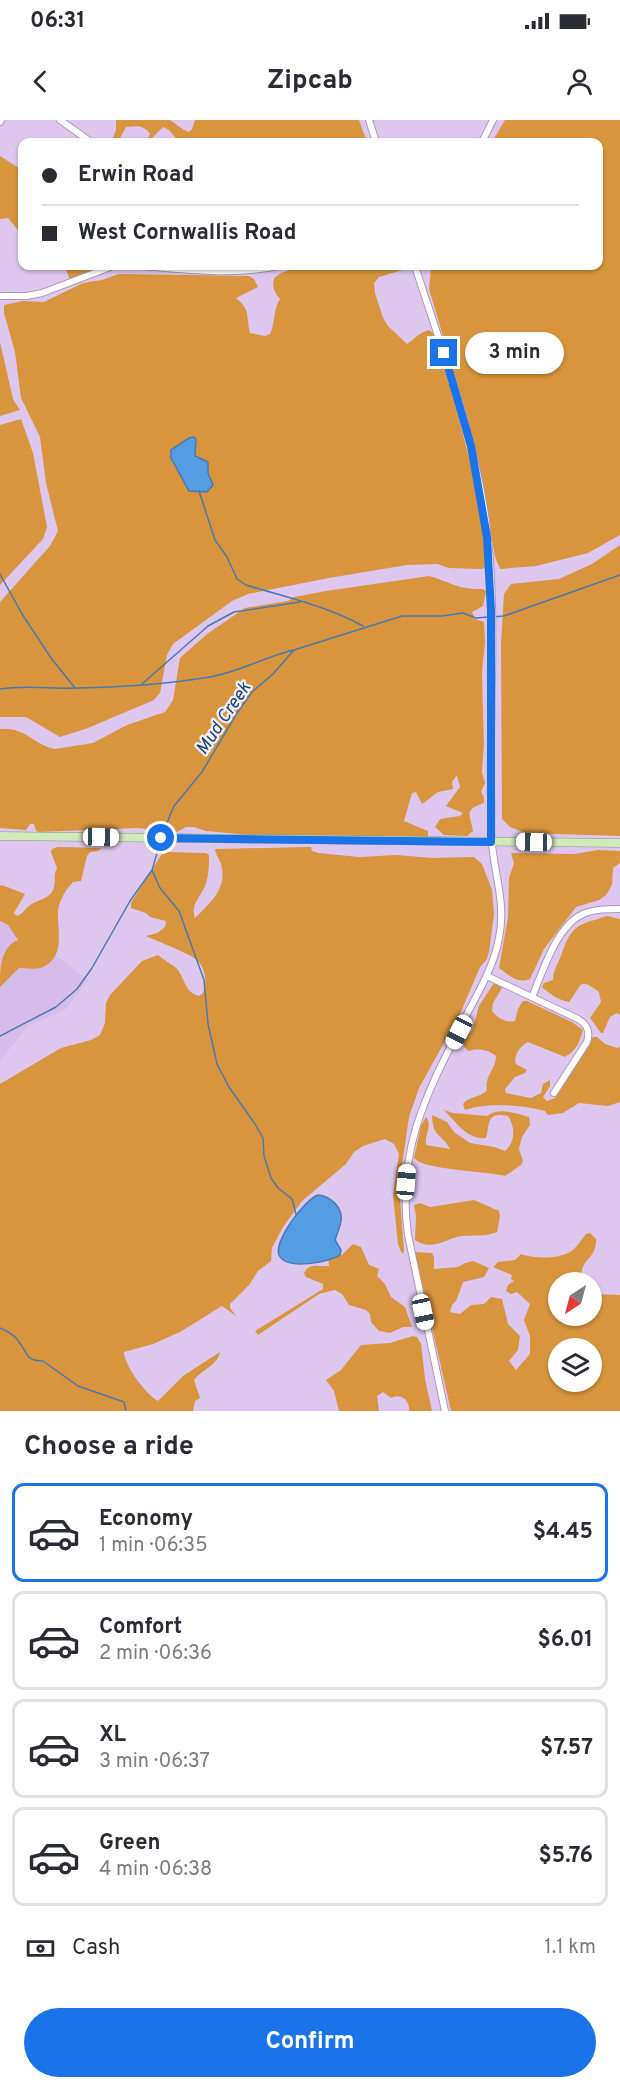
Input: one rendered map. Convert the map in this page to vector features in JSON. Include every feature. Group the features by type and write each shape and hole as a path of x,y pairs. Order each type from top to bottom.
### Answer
{"main road":[{"path":"0,836 620,843"}],"street":[{"path":"60,120 85,138"},
{"path":"369,120 375,138"},
{"path":"484,138 494,120"},
{"path":"0,296 27,296 42,293 102,270"},
{"path":"207,270 244,270"},
{"path":"417,270 456,390 471,446 486,524 491,611 491,842 500,889 502,922 496,951 487,976 424,1102 415,1129 407,1167 405,1206 408,1235 445,1411"},
{"path":"532,997 555,945 569,924 586,912 620,909"},
{"path":"487,976 576,1018 587,1028 589,1035 586,1042 554,1093"}],"shaded area":[{"path":"116,120 170,120 189,132 195,120 359,120 366,138 176,138 163,127 152,138 148,138 150,134 145,129 136,126 126,127 120,138 113,138 116,130"},
{"path":"505,120 620,120 620,535 588,553 536,566 500,569 495,557 484,492 463,403 429,289 431,270 603,270 603,138 494,138"},
{"path":"0,156 18,167 18,230 8,218 0,219"},
{"path":"66,270 96,270 70,280"},
{"path":"290,270 403,270 379,277 374,283 375,293 388,326 407,344 425,331 429,330 434,334 474,480 483,531 486,566 482,569 449,568 437,564 407,565 248,594 232,601 173,644 167,655 160,693 154,700 88,728 60,737 26,717 0,717 0,602 50,546 58,531 46,483 40,437 21,398 15,352 4,313 4,305 23,301 44,302 83,283 119,274 249,276 254,279 258,287 236,298 246,310 250,333 265,336 270,334 280,299 274,289 274,278"},
{"path":"0,342 13,399 20,410 0,416"},
{"path":"21,419 33,453 47,527 43,539 0,585 0,425"},
{"path":"620,545 620,836 526,833 510,827 502,819 501,644 504,594 511,584 559,579 592,564"},
{"path":"429,576 461,587 486,591 483,606 472,612 475,619 484,622 482,772 485,783 481,792 484,803 470,810 473,831 467,836 444,835 435,827 440,819 460,816 463,813 446,806 460,787 457,775 452,782 453,789 438,792 422,804 416,792 412,793 404,821 428,831 428,837 250,835 206,831 194,827 186,827 177,832 137,828 39,832 36,831 34,824 30,824 26,830 0,828 0,729 17,731 55,749 93,743 127,725 165,712 173,700 180,658 207,634 245,608 288,601 294,597 326,591"},
{"path":"58,847 101,848 90,852 81,881 73,882 61,899 58,911 59,942 55,957 41,968 19,968 0,987 4,953 12,943 18,940 8,925 0,921 0,886 25,894 14,913 17,916 31,904 47,897 54,887 57,868 51,852 52,849"},
{"path":"311,847 312,851 318,853 359,857 397,855 432,858 474,857 482,864 492,890 494,914 487,959 480,967 460,1014 419,1088 409,1117 399,1186 404,1251 402,1254 398,1244 393,1195 399,1154 394,1144 385,1139 363,1146 354,1152 346,1164 302,1201 283,1227 272,1248 271,1261 258,1271 249,1285 230,1304 236,1316 222,1306 180,1332 153,1344 124,1352 137,1379 158,1401 183,1376 220,1352 216,1361 194,1380 200,1398 195,1401 193,1411 0,1411 0,1084 61,1048 91,1040 100,1035 105,1023 106,1003 110,995 142,961 158,955 178,970 191,992 199,996 203,993 205,977 198,961 146,936 157,933 165,927 166,921 150,917 146,913 131,908 131,903 163,852 206,853 209,855 207,878 195,905 195,918 219,890 223,876 215,849"},
{"path":"598,850 620,851 620,863 613,868 612,885 606,895 599,900 576,907 544,949 530,979 517,980 499,968 508,917 509,878 514,863 511,853 574,854"},
{"path":"0,913 88,980 65,1010 28,1026 0,1061"},
{"path":"607,916 620,919 620,1015 617,1013 610,1017 601,1033 590,1018 601,1002 599,992 587,984 581,985 569,1002 554,996 542,987 544,983 553,980 555,969 569,936 574,930"},
{"path":"494,983 502,988 493,1003 492,1011 502,1019 515,1021 518,1009 523,1001 527,1001 572,1022 583,1030 577,1046 565,1057 528,1042 522,1046 515,1061 527,1070 515,1077 505,1089 506,1093 531,1098 541,1093 543,1084 550,1080 550,1086 543,1097 547,1101 555,1098 593,1037 597,1037 605,1044 620,1047 620,1102 608,1106 579,1103 563,1113 548,1115 545,1111 505,1105 465,1110 463,1104 465,1101 487,1090 487,1081 495,1061 496,1056 490,1052 479,1049 468,1051 463,1045 473,1028 479,1006"},
{"path":"444,1110 487,1116 497,1112 507,1112 529,1117 530,1125 522,1137 519,1149 523,1161 521,1165 505,1176 442,1168 414,1158 421,1126 426,1117 429,1127 426,1145 450,1149 436,1132 432,1115 447,1122 454,1132 470,1143 505,1151 513,1139 512,1124 508,1116 492,1117 486,1138 479,1138 462,1129"},
{"path":"474,1200 499,1211 497,1232 456,1237 433,1245 415,1240 414,1205 420,1203 430,1207"},
{"path":"590,1233 596,1239 594,1251 582,1272 548,1272 548,1326 602,1326 602,1294 620,1295 620,1411 451,1411 415,1252 432,1253 434,1269 458,1267 473,1261 489,1268 484,1277 463,1282 450,1312 460,1314 471,1305 484,1304 491,1297 502,1299 508,1324 520,1336 518,1350 509,1361 516,1370 530,1354 530,1336 524,1320 530,1304 517,1292 511,1294 506,1291 508,1285 514,1281 511,1279 512,1275 493,1267 498,1262 515,1260 521,1254 541,1258 556,1257 574,1249 586,1234"},
{"path":"353,1244 361,1247 369,1265 379,1269 377,1276 385,1284 391,1297 405,1307 412,1327 403,1327 390,1333 379,1331 371,1322 370,1314 366,1310 349,1305 342,1294 335,1290 319,1294 258,1335 255,1331 323,1289 323,1284 306,1277 304,1273 309,1267 329,1266 328,1256 333,1252 342,1255"},
{"path":"413,1336 417,1337 421,1344 432,1411 409,1411 404,1398 398,1396 391,1398 383,1392 377,1396 379,1411 339,1411 334,1391 326,1380 341,1370 361,1345 390,1343"}],"water":[{"path":"189,438 196,439 195,456 208,462 208,473 213,485 207,492 189,491 171,458 171,450"},
{"path":"318,1195 331,1200 340,1211 341,1221 335,1240 341,1250 340,1255 308,1264 290,1263 283,1260 279,1255 279,1249 285,1231 298,1212"}],"waterway":[{"path":"199,491 215,540 227,557 237,579 246,585 320,607 363,626"},
{"path":"0,574 22,614 51,658 75,688"},
{"name":"Mud Creek","path":"493,617 504,616 620,575"},
{"path":"142,684 208,626 234,612 300,602"},
{"name":"Mud Creek","path":"162,835 174,806 202,772 237,713 252,692 273,674 294,650 402,616 442,616 463,613 476,618 488,617"},
{"path":"0,689 111,687 210,677 293,650"},
{"name":"Mud Creek","path":"0,1036 56,1007 77,989 92,968 130,901 152,870 161,840"},
{"path":"152,870 160,888 179,911 204,980 208,1024 217,1064 229,1087 263,1138 264,1156 271,1178 278,1188 292,1199 296,1214"},
{"path":"0,1328 15,1337 33,1360 43,1361 78,1386 124,1402 126,1411"}],"route":[{"path":"161,838 491,842 491,586 487,537 484,509 471,446 444,353"}]}
